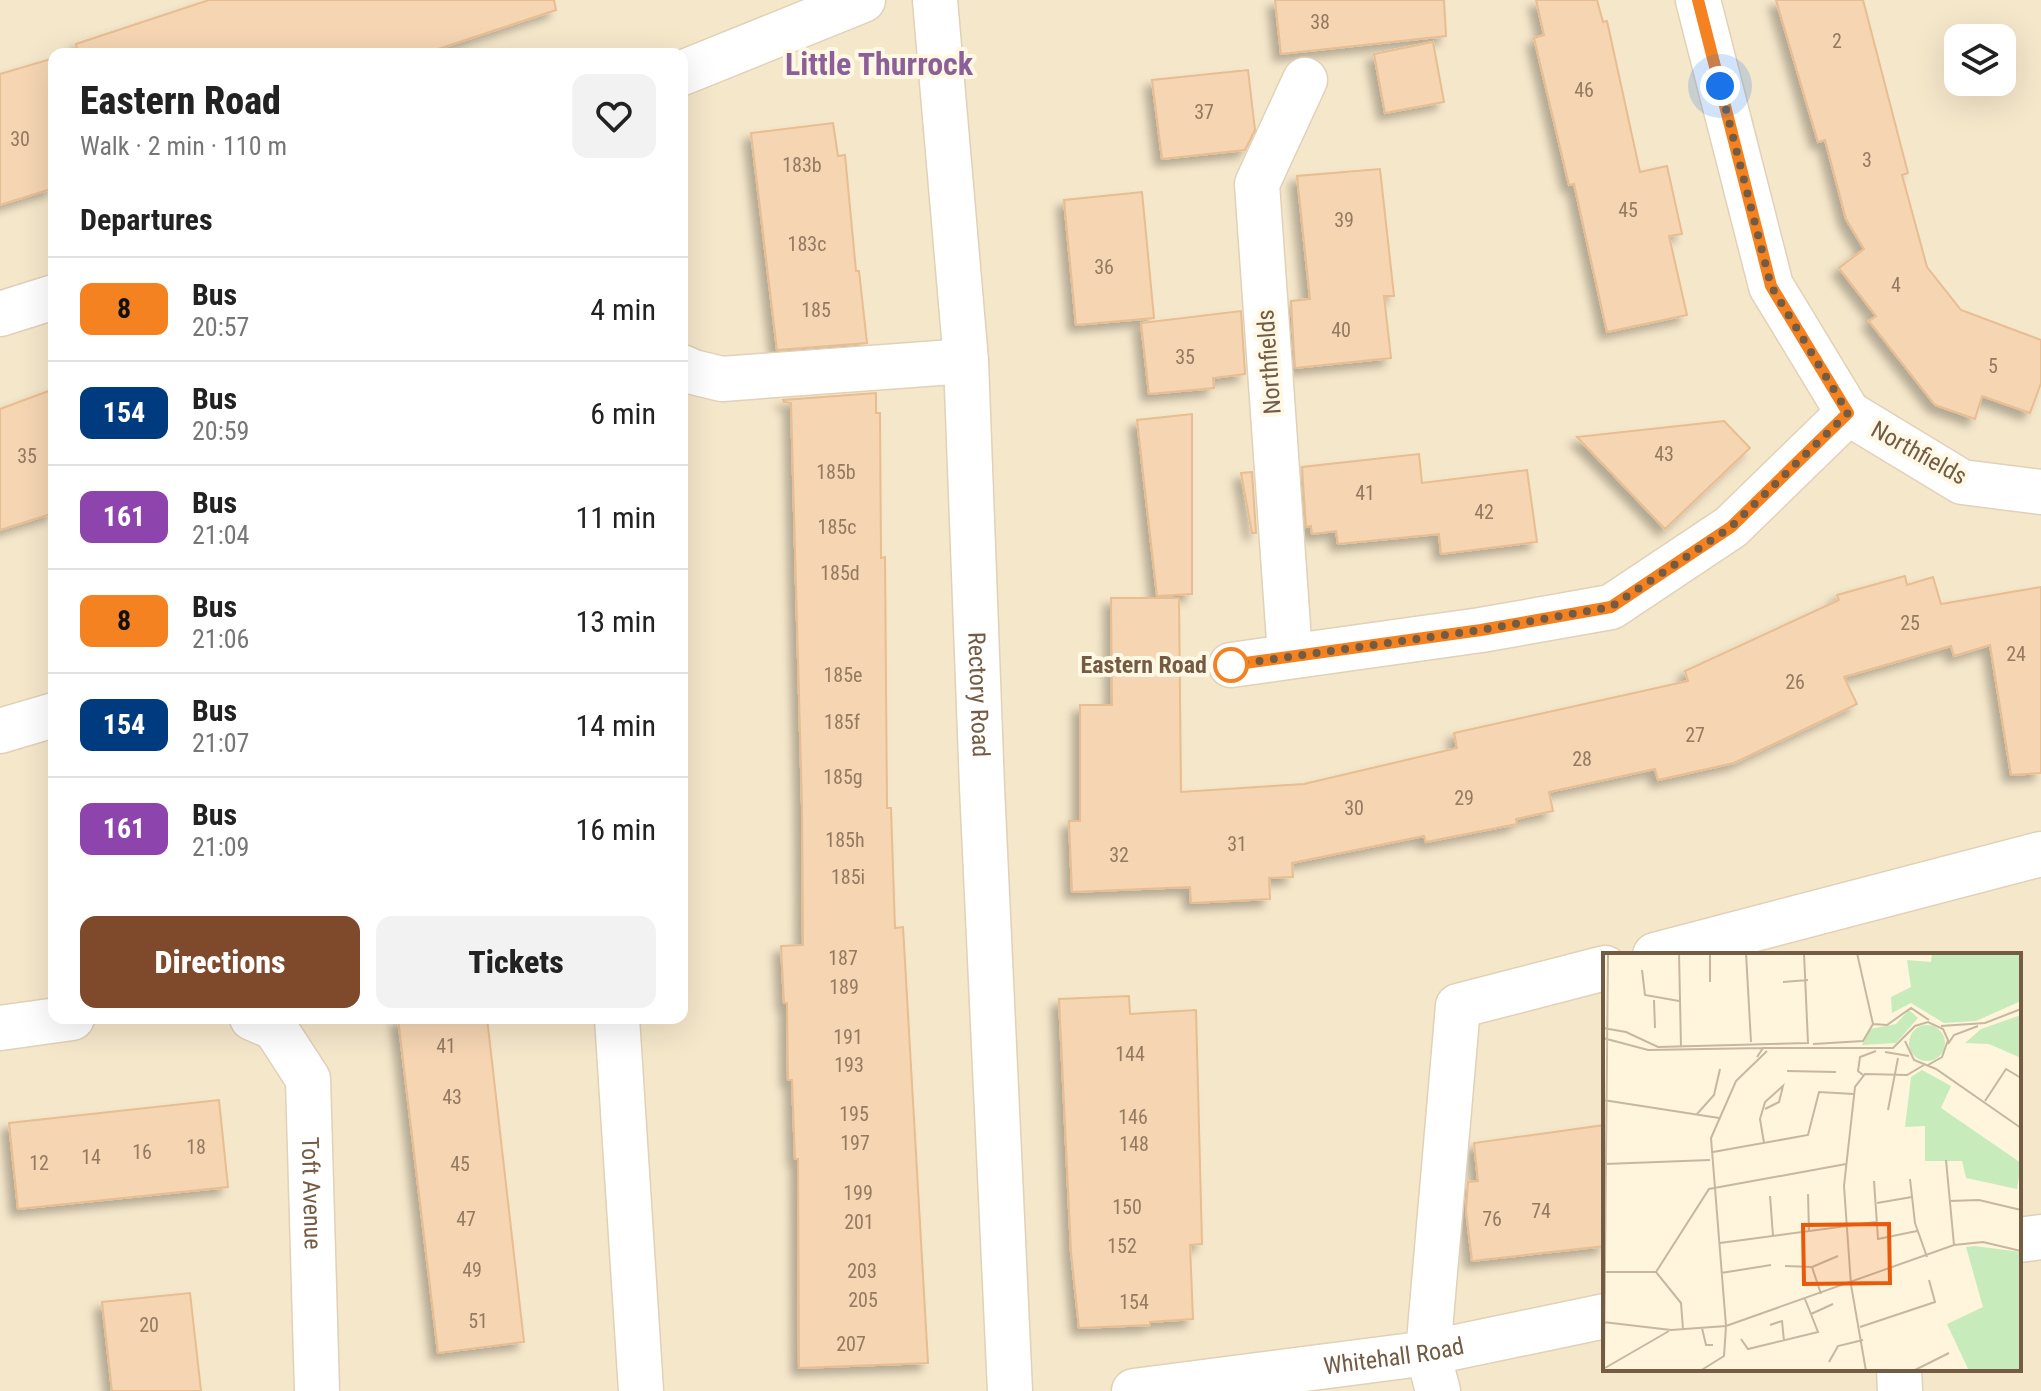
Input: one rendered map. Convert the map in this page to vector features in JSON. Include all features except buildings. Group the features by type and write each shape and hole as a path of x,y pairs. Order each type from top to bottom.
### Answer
{"street":[{"path":"688,71 863,0"},
{"name":"Rectory Road","path":"935,0 966,361 1010,1391"},
{"name":"Northfields","path":"1698,0 1771,286 1848,413 1962,482 2041,492"},
{"name":"Northfields","path":"1290,655 1257,184 1305,80"},
{"path":"0,314 48,299"},
{"path":"688,369 722,379 966,361"},
{"name":"Northfields","path":"1231,665 1481,630 1611,607 1731,527 1848,413"},
{"path":"0,731 48,717"},
{"path":"1663,953 2041,854"},
{"path":"1433,1372 1458,1006 1603,969"},
{"path":"0,1028 48,1021"},
{"name":"Toft Avenue","path":"266,1024 275,1028 308,1079 317,1391"},
{"path":"617,1024 641,1391"},
{"path":"2021,1240 2041,1237"},
{"name":"Whitehall Road","path":"1134,1391 1433,1372 1603,1317"},
{"path":"1899,1371 1900,1391"}],"shaded area":[{"path":"0,0 2041,0 2041,1391 0,1391"}],"bus line":[{"name":"8","path":"1231,665 1481,630 1611,607 1731,527 1848,413 1771,286 1698,0"}],"place":[{"name":"Eastern Road","path":"1231,665"}],"district":[{"name":"Little Thurrock","path":"879,64"}],"route":[{"path":"1231,665 1481,630 1611,607 1731,527 1848,413 1771,286 1720,86"}]}
